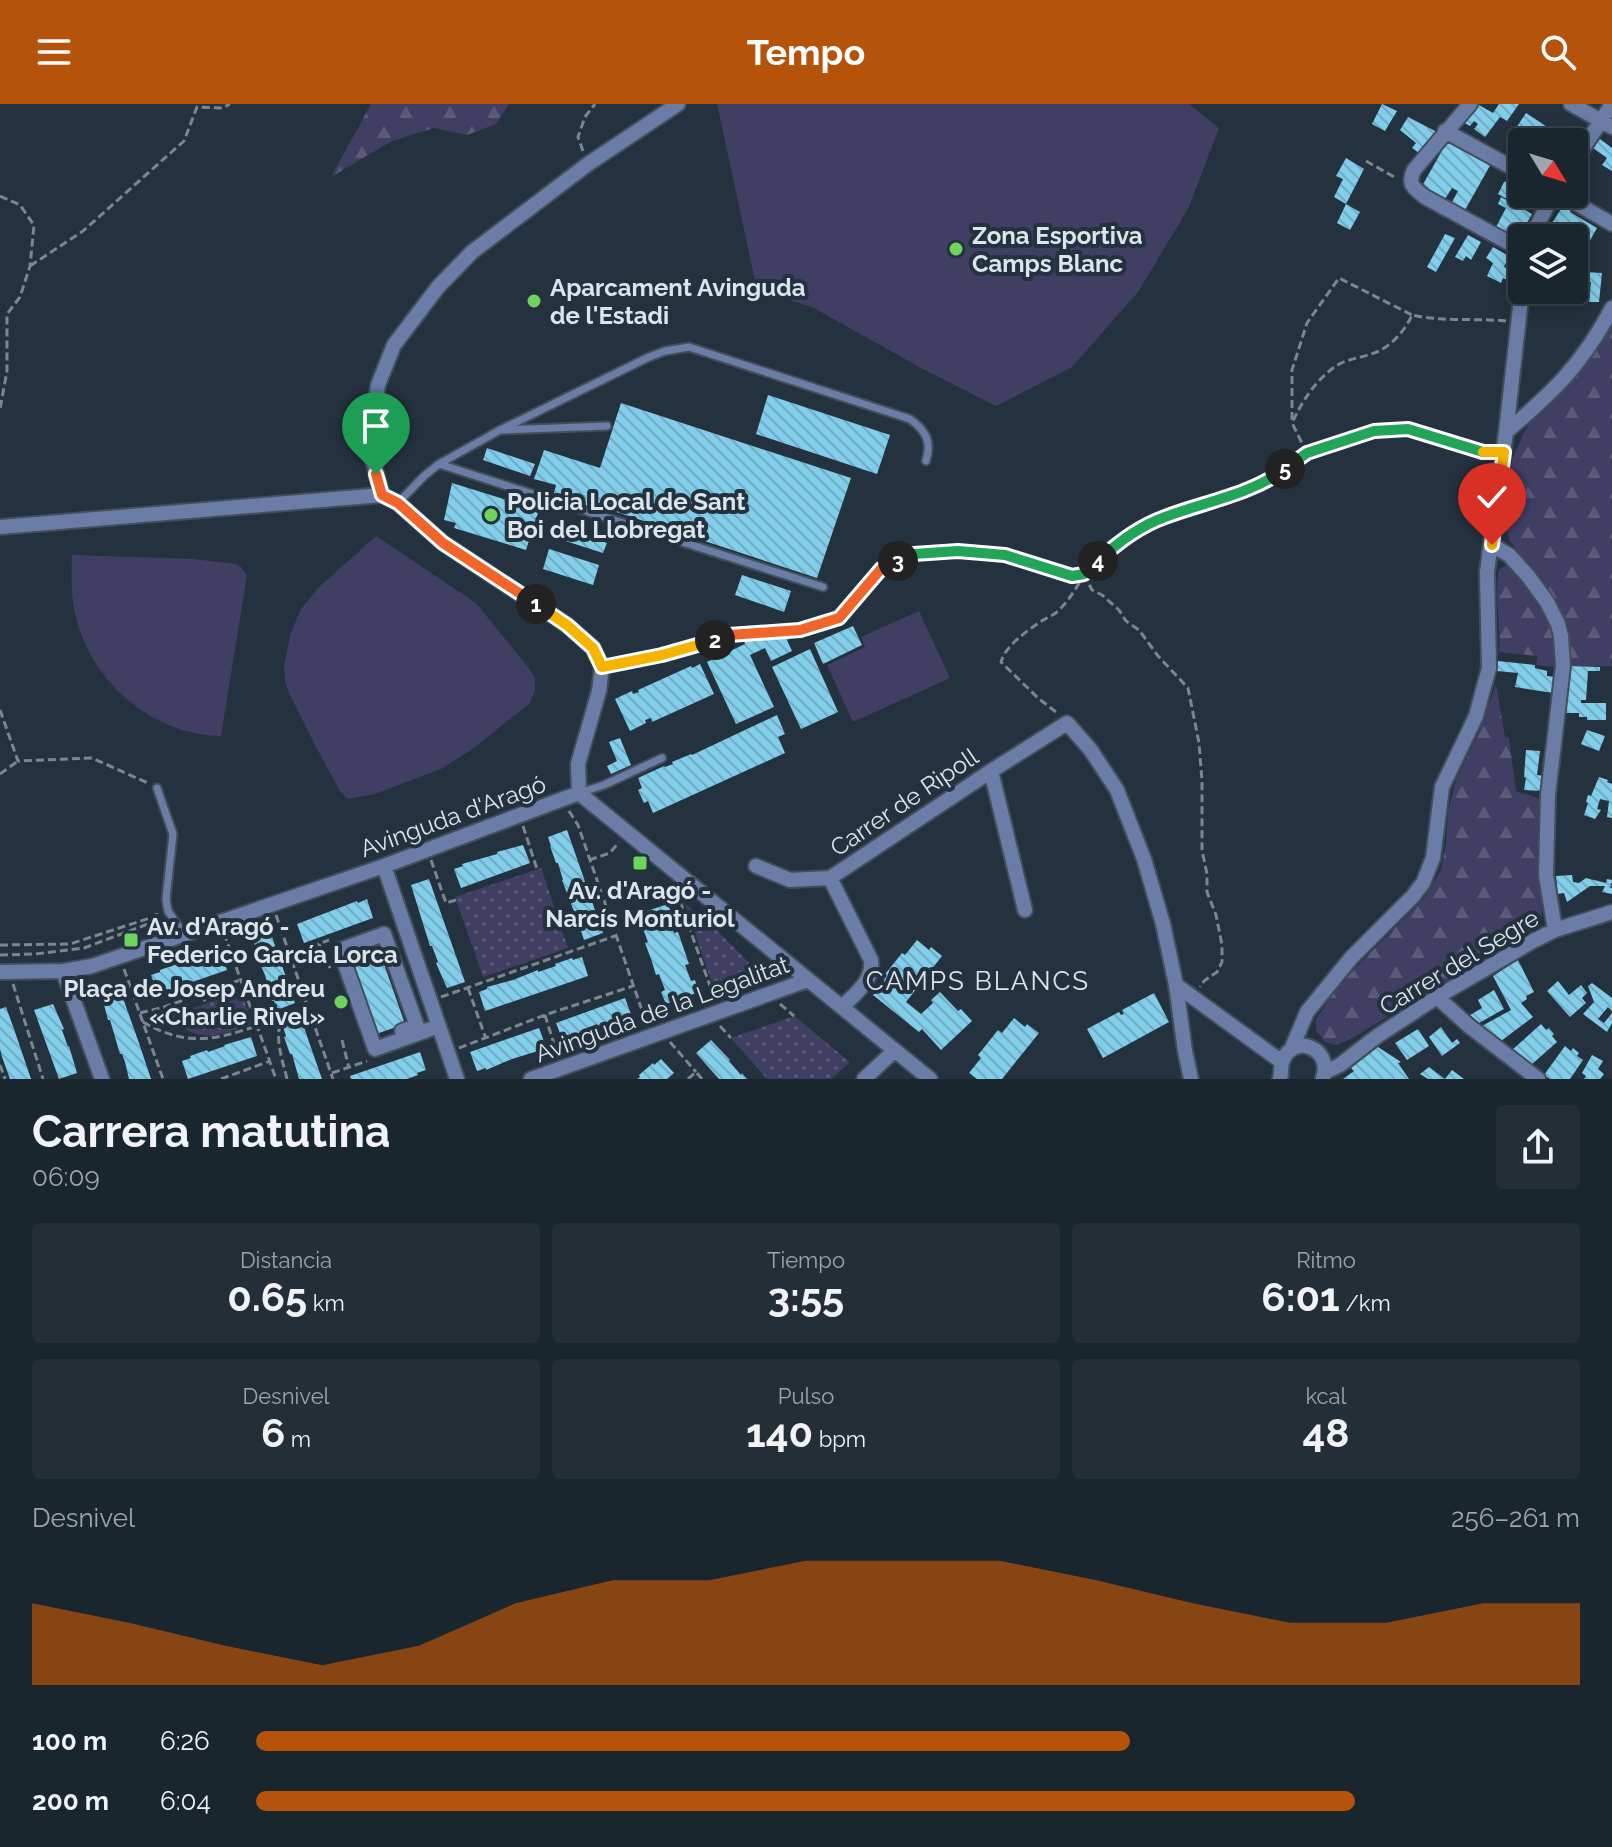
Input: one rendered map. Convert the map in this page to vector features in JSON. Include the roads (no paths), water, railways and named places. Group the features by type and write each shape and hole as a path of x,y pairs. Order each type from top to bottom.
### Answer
{"street":[{"path":"382,495 372,458 373,423 378,385 394,345 438,287 472,252 588,164 678,104"},
{"path":"1470,104 1414,170 1411,183 1425,197 1508,242"},
{"path":"1571,104 1607,124"},
{"path":"1588,146 1607,124 1612,104"},
{"path":"1445,131 1508,165"},
{"path":"1584,208 1612,224"},
{"path":"1176,985 1284,1069 1307,1012 1351,958 1423,883 1433,858 1442,787 1476,716 1489,668 1487,572 1521,304"},
{"path":"1506,432 1566,378 1584,356 1612,308"},
{"path":"0,527 382,495 398,503 443,543 567,625 593,648 602,667 599,691 578,764 579,793"},
{"path":"1492,545 1509,555 1528,576 1547,602 1561,636 1563,666 1548,795 1546,875 1555,930"},
{"name":"Carrer de Ripoll","path":"756,866 790,880 830,878 1067,723 1090,749 1117,790 1158,904 1176,985"},
{"path":"991,771 1025,910"},
{"name":"Avinguda d'Aragó","path":"4,972 63,971 92,966 384,866 579,793 930,1079"},
{"path":"384,866 457,1079"},
{"path":"830,878 872,965 871,974 842,1007"},
{"name":"Carrer del Segre","path":"1324,1076 1437,997 1555,930 1612,912"},
{"path":"404,1038 402,1031 417,1026 384,934 340,950 375,1049 439,1026"},
{"path":"63,971 102,1079"},
{"name":"Avinguda de la Legalitat","path":"538,1078 654,1030 808,980"},
{"path":"1176,985 1191,1079"},
{"path":"1316,1050 1309,1033 1310,1020 1323,994"},
{"path":"1437,997 1538,1079"},
{"name":"Carrer del Segre","path":"1284,1069 1299,1046 1338,1053 1376,1037"},
{"name":"Carrer del Segre","path":"1316,1050 1323,1058 1324,1076"},
{"path":"864,1079 894,1051"}],"lane":[{"path":"398,503 439,464 500,430 649,357 689,347 910,419 927,435 930,444 926,461"},
{"path":"500,430 607,426"},
{"path":"439,464 823,587"},
{"path":"579,793 662,758"},
{"path":"157,788 173,834 166,899 168,911 184,935"}],"place":[{"name":"Zona Esportiva Camps Blanc","path":"956,249"},
{"name":"Aparcament Avinguda de l'Estadi","path":"534,301"},
{"name":"Policia Local de Sant Boi del Llobregat","path":"491,515"},
{"name":"Av. d'Aragó - Narcís Monturiol","path":"640,863"},
{"name":"Av. d'Aragó - Federico García Lorca","path":"131,940"},
{"name":"Plaça de Josep Andreu «Charlie Rivel»","path":"341,1002"}],"district":[{"name":"CAMPS BLANCS","path":"978,981"}]}
